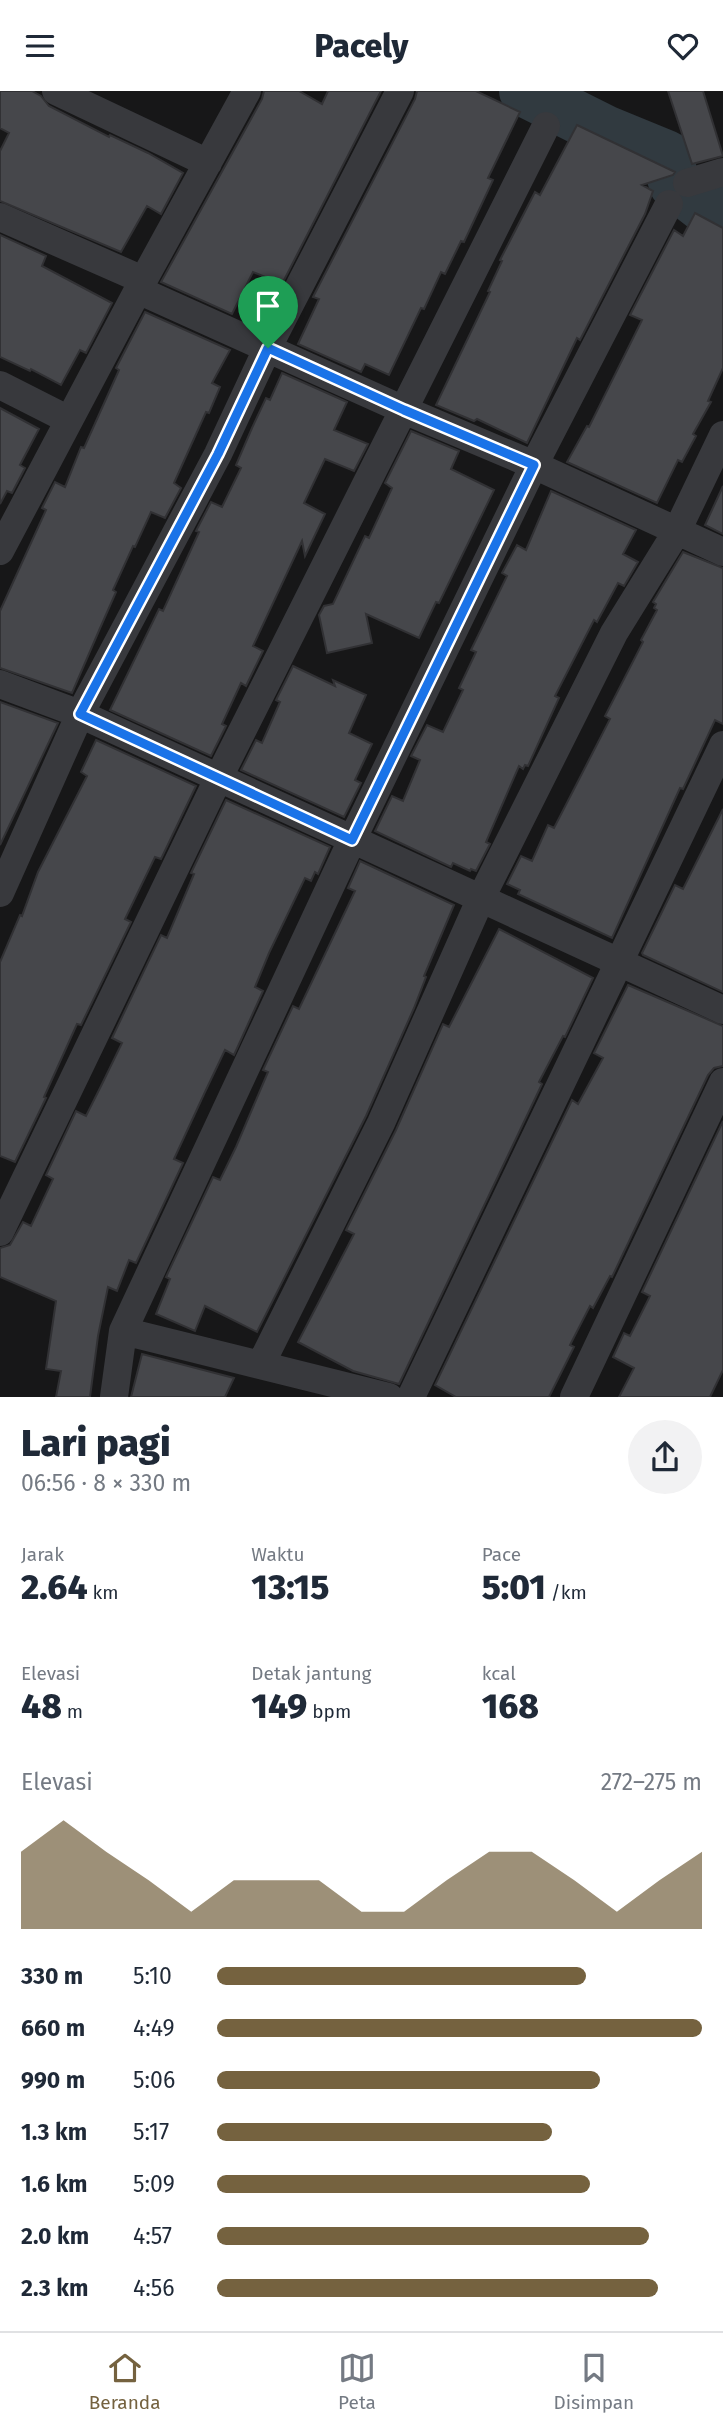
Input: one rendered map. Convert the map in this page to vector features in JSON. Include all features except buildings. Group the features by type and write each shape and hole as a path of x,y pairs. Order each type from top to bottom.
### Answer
{"street":[{"path":"56,91 208,163"},
{"path":"0,551 247,91"},
{"path":"0,893 8,854 218,454 268,348 400,91"},
{"path":"0,1232 218,779 546,126"},
{"path":"114,1397 123,1331 352,840 534,465 678,193 723,172"},
{"path":"0,216 268,348 723,552"},
{"path":"0,384 69,420"},
{"path":"261,1364 381,1123 481,898 614,633 677,531 723,435"},
{"path":"0,684 80,714 723,1010"},
{"path":"411,1397 723,745"},
{"path":"574,1397 723,1082"},
{"path":"123,1331 389,1397"}],"waterway":[{"path":"525,91 605,131 666,156 675,184 711,212 723,210"}],"route":[{"path":"268,348 534,465 352,840 80,714 218,454 268,348"}]}
